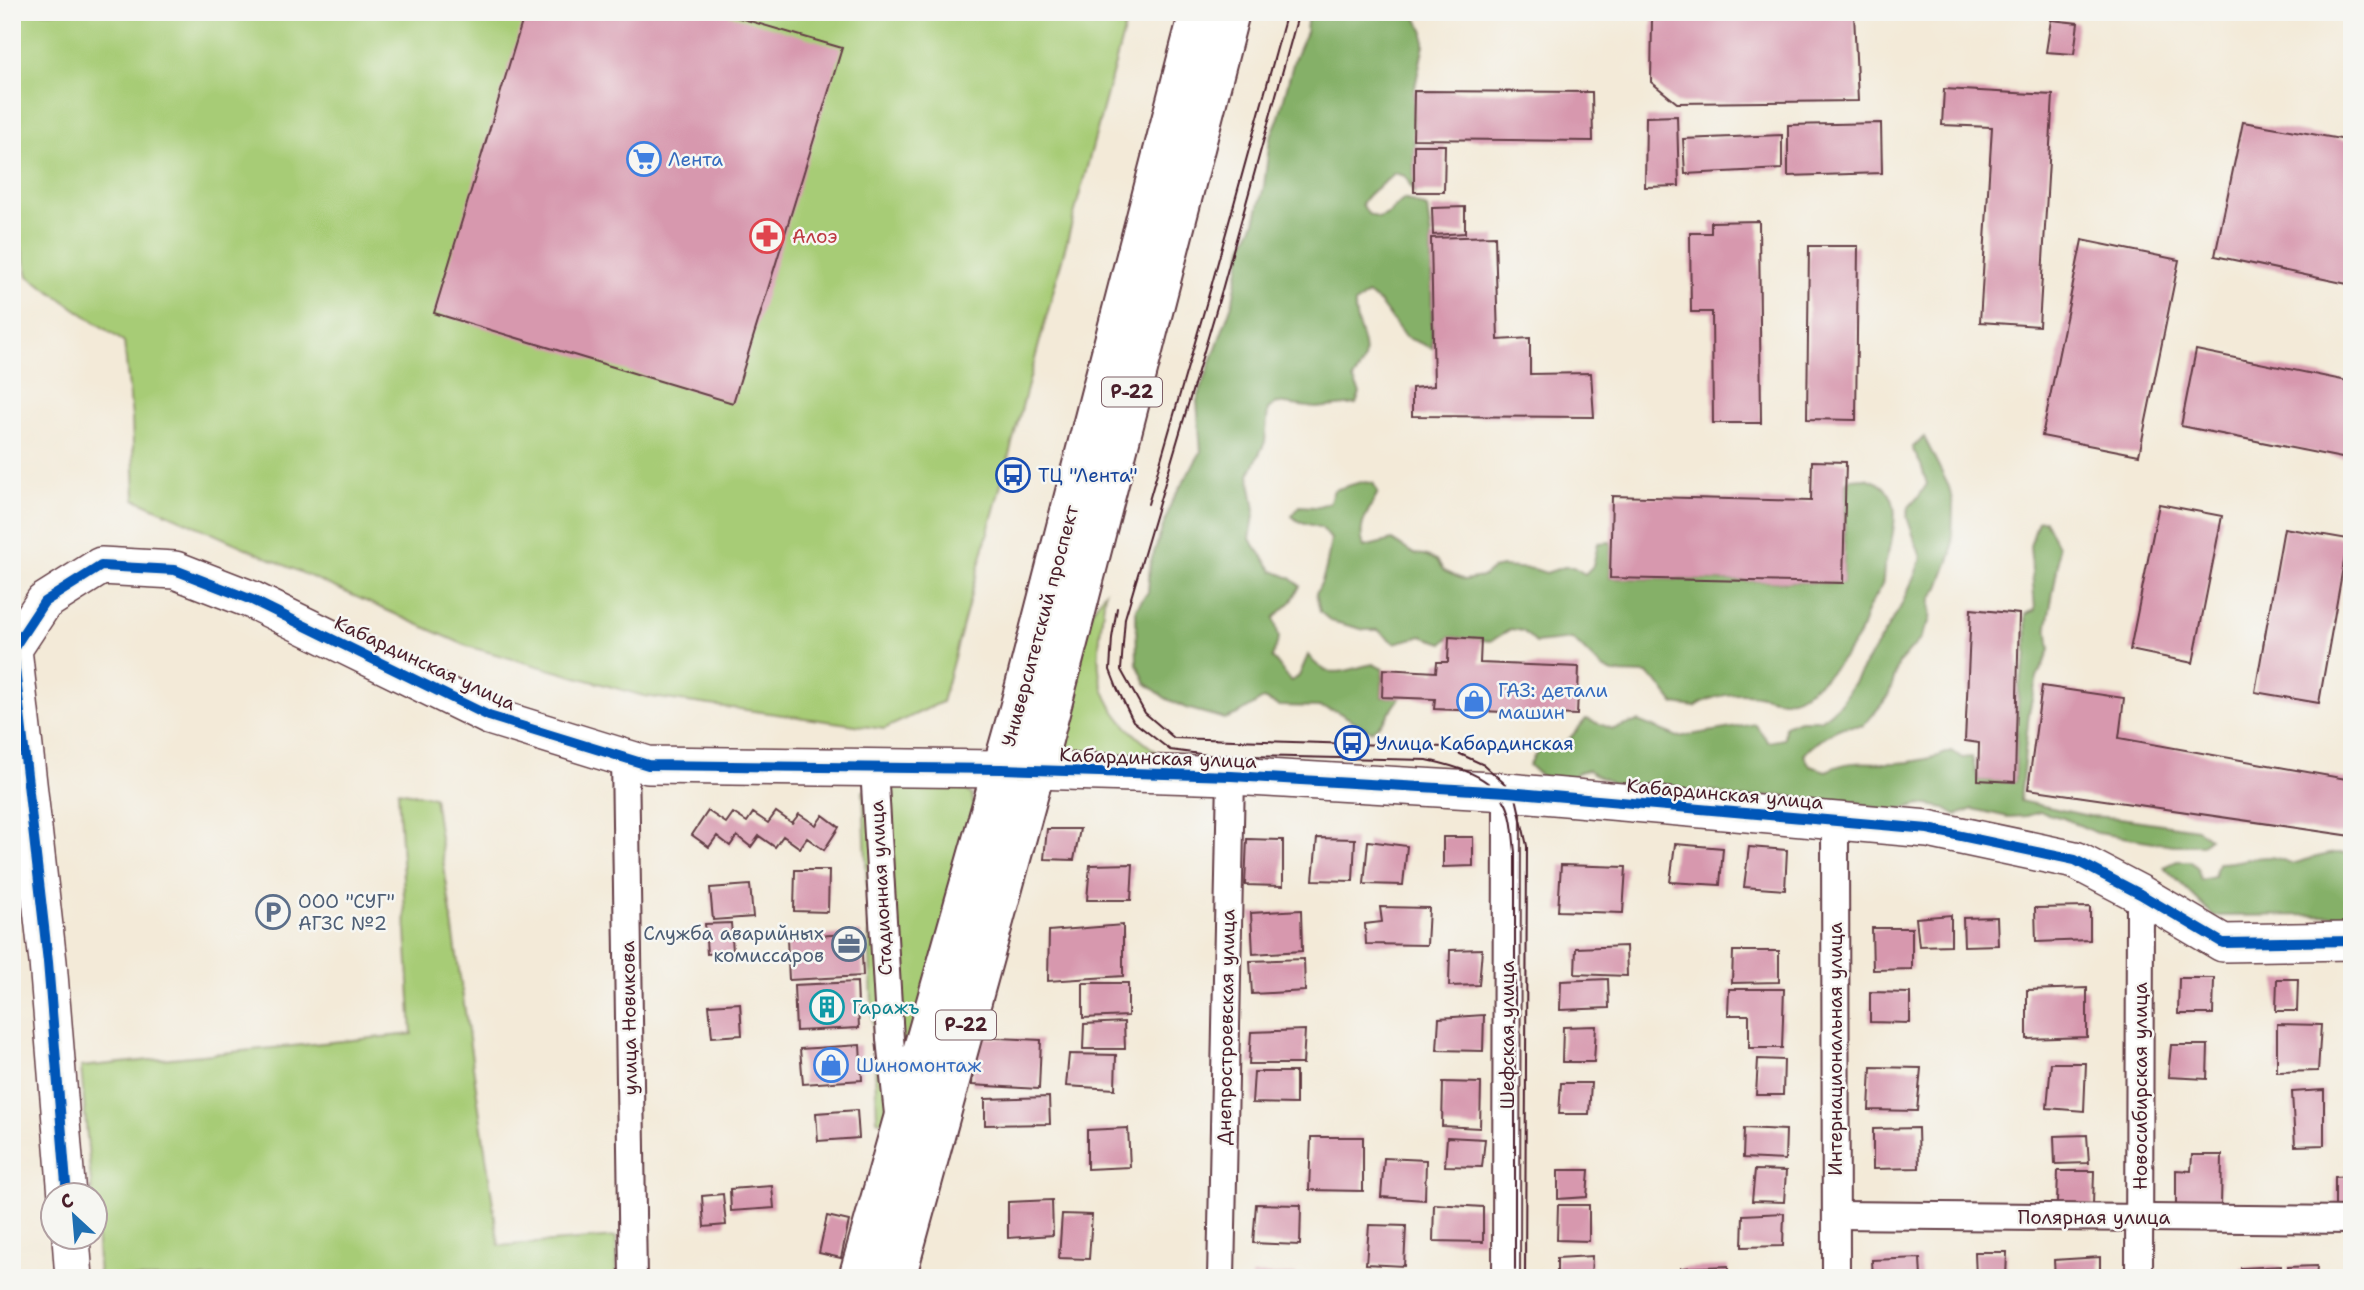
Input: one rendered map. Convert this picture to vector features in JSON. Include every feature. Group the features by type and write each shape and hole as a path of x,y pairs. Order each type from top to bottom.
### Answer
{"highway":[{"name":"Университетский проспект","path":"896,1278 1199,12"},
{"name":"Университетский проспект","path":"858,1278 900,1133 1018,770 1230,12"}],"street":[{"name":"Кабардинская улица","path":"13,649 44,603 101,566 175,570 252,600 489,716 648,765 1231,776 1507,792 1928,828 2075,860 2140,894 2223,943 2352,942"},
{"path":"12,642 48,962 66,1182"},
{"name":"улица Новикова","path":"625,758 633,1278"},
{"name":"Стадионная улица","path":"874,768 890,1039 900,1133"},
{"name":"Днепростроевская улица","path":"1221,1278 1231,776"},
{"name":"Шефская улица","path":"1506,1278 1507,792"},
{"name":"Интернациональная улица","path":"1835,821 1836,1278"},
{"name":"Новосибирская улица","path":"2139,1278 2140,894"},
{"name":"Полярная улица","path":"1836,1215 2352,1220"},
{"path":"72,1252 74,1278"}],"green space":[{"path":"12,12 1129,12 942,702 884,729 644,696 467,646 135,499 132,418 124,342 28,276 12,207"},
{"path":"1308,12 1413,12 1424,32 1414,92 1414,192 1405,176 1394,173 1362,204 1368,214 1379,218 1388,214 1404,199 1427,208 1431,238 1432,348 1405,337 1379,302 1367,294 1355,304 1365,352 1362,364 1353,379 1360,393 1356,404 1316,408 1277,403 1268,409 1265,442 1249,475 1255,510 1250,539 1273,571 1291,578 1300,586 1292,601 1274,618 1279,638 1272,658 1291,681 1299,676 1308,655 1315,664 1330,671 1346,671 1373,664 1383,669 1382,697 1401,697 1384,720 1371,731 1336,711 1319,707 1279,706 1263,699 1225,719 1186,708 1165,698 1146,683 1137,664 1136,608 1148,592 1150,564 1172,501 1201,452 1197,401 1233,301 1243,246 1255,222 1264,186 1270,138 1279,117 1294,60 1306,32"},
{"path":"1924,437 1949,487 1953,505 1952,553 1939,587 1931,599 1930,620 1921,638 1899,663 1888,697 1864,725 1841,728 1811,748 1804,755 1810,766 1826,771 1853,763 1918,761 1952,751 1962,758 1972,757 1978,780 2015,782 2019,687 2027,655 2026,614 2035,610 2030,546 2038,521 2045,520 2058,546 2058,564 2047,626 2050,650 2037,677 2029,712 2020,801 2089,816 2197,829 2209,838 2202,845 2173,845 2097,833 2063,818 2040,812 2008,817 1973,809 1957,815 1945,808 1921,804 1889,812 1846,799 1815,805 1804,799 1782,795 1738,799 1713,791 1659,792 1647,783 1631,786 1616,784 1588,770 1563,782 1541,776 1529,765 1541,745 1566,743 1586,719 1613,729 1638,721 1678,737 1755,724 1768,742 1784,739 1785,726 1800,720 1821,720 1841,703 1900,608 1915,575 1921,558 1907,517 1909,507 1927,484 1912,448"},
{"path":"1865,478 1889,492 1895,515 1894,528 1883,582 1867,611 1858,637 1846,654 1816,685 1793,699 1732,694 1716,697 1695,707 1674,704 1658,683 1647,674 1613,673 1602,668 1573,639 1536,643 1523,631 1511,629 1491,641 1450,637 1443,643 1422,636 1394,643 1378,630 1365,630 1331,621 1320,612 1316,593 1328,560 1331,539 1322,528 1298,521 1292,516 1300,506 1315,507 1329,503 1334,490 1361,482 1373,483 1378,492 1363,525 1364,547 1392,540 1414,554 1437,560 1444,571 1464,580 1482,577 1492,569 1502,567 1534,569 1546,573 1573,567 1585,574 1593,566 1598,543 1611,542 1610,578 1843,583 1846,483 1851,479"},
{"path":"1105,592 1099,640 1099,668 1108,700 1140,739 1182,768 1076,757 1062,739 1092,611"},
{"path":"907,783 960,785 972,795 975,820 890,1124 877,1120 863,791"},
{"path":"398,791 434,797 499,1246 616,1237 617,1278 99,1278 97,1252 108,1252 108,1182 91,1182 81,1067 412,1034"},
{"path":"2336,853 2352,853 2352,915 2214,916 2164,867 2177,861 2190,861 2197,867 2201,880 2214,877 2218,863 2264,857 2291,864"}],"building":[{"name":"Лента","path":"525,12 719,12 842,48 733,403 434,313"},
{"path":"1854,14 1858,101 1677,103 1651,82 1652,19"},
{"path":"2051,20 2078,23 2074,54 2046,52"},
{"path":"1944,89 2053,95 2039,326 1980,322 1992,127 1942,125"},
{"path":"1414,91 1592,92 1593,141 1413,139"},
{"path":"1677,116 1679,186 1645,187 1646,117"},
{"path":"2243,122 2352,141 2352,285 2215,256"},
{"path":"1881,123 1882,173 1788,176 1788,125"},
{"path":"1782,135 1782,169 1685,174 1683,139"},
{"path":"1414,145 1445,145 1444,192 1414,192"},
{"path":"1465,207 1465,233 1433,235 1432,208"},
{"path":"1759,221 1761,423 1713,423 1712,312 1691,312 1690,233 1711,233 1711,222"},
{"path":"1495,236 1498,340 1530,338 1530,374 1591,373 1594,417 1412,416 1412,388 1434,386 1431,238"},
{"path":"2082,240 2179,260 2139,455 2042,436"},
{"path":"1809,246 1858,246 1856,420 1807,419"},
{"path":"2196,350 2352,382 2352,460 2181,426"},
{"path":"1812,461 1846,462 1843,583 1610,578 1612,496 1811,501"},
{"path":"2159,504 2222,516 2193,663 2130,650"},
{"path":"2284,528 2348,539 2319,703 2255,692"},
{"path":"1971,609 2019,614 2015,782 1978,780 1979,743 1965,741"},
{"path":"1449,637 1481,639 1480,663 1579,667 1577,715 1434,709 1435,699 1382,697 1383,669 1436,672 1437,662 1448,662"},
{"path":"2042,686 2124,698 2119,738 2352,780 2352,836 2028,789"},
{"path":"708,811 726,823 733,813 747,822 753,813 768,823 776,812 792,823 799,814 816,825 823,815 839,827 824,850 807,838 800,848 783,836 775,847 759,836 751,847 737,836 730,846 717,836 709,847 692,835"},
{"path":"1047,829 1080,829 1074,860 1044,859"},
{"path":"1443,837 1473,837 1473,866 1443,867"},
{"path":"1317,838 1355,839 1353,881 1313,880"},
{"path":"1247,839 1283,840 1283,886 1245,885"},
{"path":"1368,841 1407,846 1403,885 1364,884"},
{"path":"1675,844 1723,848 1720,885 1670,882"},
{"path":"1749,847 1787,850 1785,890 1744,887"},
{"path":"1133,864 1131,900 1087,900 1090,865"},
{"path":"1561,865 1626,867 1623,913 1558,911"},
{"path":"795,870 829,870 828,912 794,911"},
{"path":"750,885 753,917 713,920 710,888"},
{"path":"1380,907 1429,908 1427,945 1366,944 1365,924 1382,922"},
{"path":"2090,907 2090,940 2036,942 2035,908"},
{"path":"1301,910 1302,951 1253,954 1251,913"},
{"path":"1951,915 1951,945 1919,946 1916,918"},
{"path":"1997,917 1998,945 1964,946 1963,918"},
{"path":"731,923 733,952 707,954 705,924"},
{"path":"1123,925 1123,976 1048,981 1049,931"},
{"path":"1872,928 1912,928 1912,969 1873,970"},
{"path":"861,933 863,976 789,980 787,938"},
{"path":"1626,946 1627,976 1575,974 1576,948"},
{"path":"1482,949 1479,985 1449,986 1450,950"},
{"path":"1733,951 1779,951 1779,982 1732,983"},
{"path":"1304,959 1305,991 1252,994 1250,961"},
{"path":"2179,978 2214,978 2213,1014 2178,1014"},
{"path":"1608,979 1609,1008 1560,1010 1561,981"},
{"path":"2277,979 2298,979 2297,1011 2276,1011"},
{"name":"Гаражъ","path":"857,982 859,1028 796,1031 794,985"},
{"path":"1083,983 1128,983 1128,1016 1083,1018"},
{"path":"2087,988 2087,1037 2027,1039 2027,990"},
{"path":"1729,989 1784,989 1782,1048 1749,1048 1749,1015 1728,1015"},
{"path":"1870,992 1910,993 1910,1023 1870,1022"},
{"path":"740,1003 742,1035 712,1037 709,1005"},
{"path":"1484,1015 1483,1051 1437,1050 1439,1018"},
{"path":"1124,1022 1125,1049 1083,1049 1084,1024"},
{"path":"2277,1024 2321,1025 2318,1071 2277,1072"},
{"path":"1596,1026 1594,1062 1562,1062 1563,1027"},
{"path":"1305,1030 1303,1064 1249,1064 1251,1032"},
{"path":"975,1037 1041,1040 1039,1089 972,1085"},
{"name":"Шиномонтаж","path":"860,1045 862,1080 803,1084 800,1049"},
{"path":"2171,1045 2208,1045 2207,1079 2168,1077"},
{"path":"1069,1054 1116,1055 1115,1089 1066,1086"},
{"path":"1758,1059 1784,1060 1783,1095 1756,1095"},
{"path":"2051,1063 2086,1063 2084,1111 2047,1108"},
{"path":"1871,1067 1921,1068 1917,1111 1869,1110"},
{"path":"1254,1072 1296,1072 1296,1104 1252,1103"},
{"path":"1443,1082 1481,1083 1480,1128 1442,1126"},
{"path":"1561,1083 1591,1083 1589,1114 1559,1114"},
{"path":"2324,1090 2324,1145 2295,1146 2292,1092"},
{"path":"1049,1097 1050,1124 985,1125 985,1099"},
{"path":"857,1110 859,1138 818,1141 816,1113"},
{"path":"1128,1128 1130,1167 1087,1169 1087,1130"},
{"path":"1744,1128 1786,1130 1785,1160 1743,1158"},
{"path":"1918,1128 1919,1168 1873,1169 1873,1129"},
{"path":"2087,1135 2089,1163 2055,1164 2054,1136"},
{"path":"1311,1137 1363,1137 1363,1191 1309,1190"},
{"path":"1447,1137 1485,1139 1482,1167 1445,1166"},
{"path":"2192,1155 2222,1155 2221,1207 2176,1206 2176,1170 2191,1171"},
{"path":"1384,1158 1426,1160 1425,1200 1381,1197"},
{"path":"1558,1170 1589,1170 1587,1197 1558,1199"},
{"path":"1755,1170 1786,1171 1784,1202 1752,1201"},
{"path":"2058,1171 2094,1171 2093,1205 2057,1204"},
{"path":"2352,1176 2352,1212 2335,1212 2335,1177"},
{"path":"772,1186 774,1208 731,1211 730,1189"},
{"path":"723,1194 726,1225 704,1227 702,1196"},
{"path":"1052,1200 1053,1235 1008,1238 1008,1202"},
{"path":"1256,1204 1301,1205 1300,1245 1253,1243"},
{"path":"1434,1204 1483,1207 1483,1242 1433,1241"},
{"path":"1558,1205 1589,1205 1589,1241 1557,1240"},
{"path":"1784,1213 1783,1246 1742,1247 1743,1215"},
{"path":"1062,1214 1092,1215 1089,1259 1059,1258"},
{"path":"827,1216 849,1221 841,1258 819,1253"},
{"path":"1369,1225 1406,1226 1404,1266 1366,1264"},
{"path":"1975,1252 2007,1252 2006,1278 1976,1278"},
{"path":"1592,1256 1591,1278 1557,1278 1557,1258"},
{"path":"2100,1257 2100,1278 2055,1278 2054,1260"},
{"path":"1920,1258 1921,1278 1873,1278 1872,1260"},
{"path":"1728,1266 1728,1278 1681,1278 1681,1268"},
{"path":"2281,1266 2281,1278 2241,1278 2241,1268"},
{"path":"2317,1266 2316,1278 2288,1278 2288,1267"},
{"path":"1296,1274 1296,1278 1251,1278 1251,1275"}],"tram line":[{"path":"1148,504 1287,12"},
{"path":"1299,12 1222,290 1125,618 1121,670 1145,713 1174,738 1445,747 1484,765 1515,793 1527,846 1525,1278"},
{"path":"1117,608 1110,670 1133,721 1170,750 1208,755 1427,760 1449,765 1482,779 1506,804 1515,852 1515,1270"}],"cycle path":[{"path":"13,649 44,602 101,566 175,570 252,600 489,716 648,765 1002,769 1231,776 1507,792 1928,829 2075,860 2140,894 2223,943 2352,941"},
{"path":"12,642 48,962 66,1182"}],"place":[{"name":"Лента","path":"644,159"},
{"name":"Алоэ","path":"767,236"},
{"name":"ТЦ \"Лента\"","path":"1013,475"},
{"name":"ГАЗ: детали машин","path":"1474,701"},
{"name":"Улица Кабардинская","path":"1352,743"},
{"name":"ООО \"СУГ\" АГЗС №2","path":"273,912"},
{"name":"Служба аварийных комиссаров","path":"849,944"},
{"name":"Гаражъ","path":"827,1007"},
{"name":"Шиномонтаж","path":"831,1065"}]}
